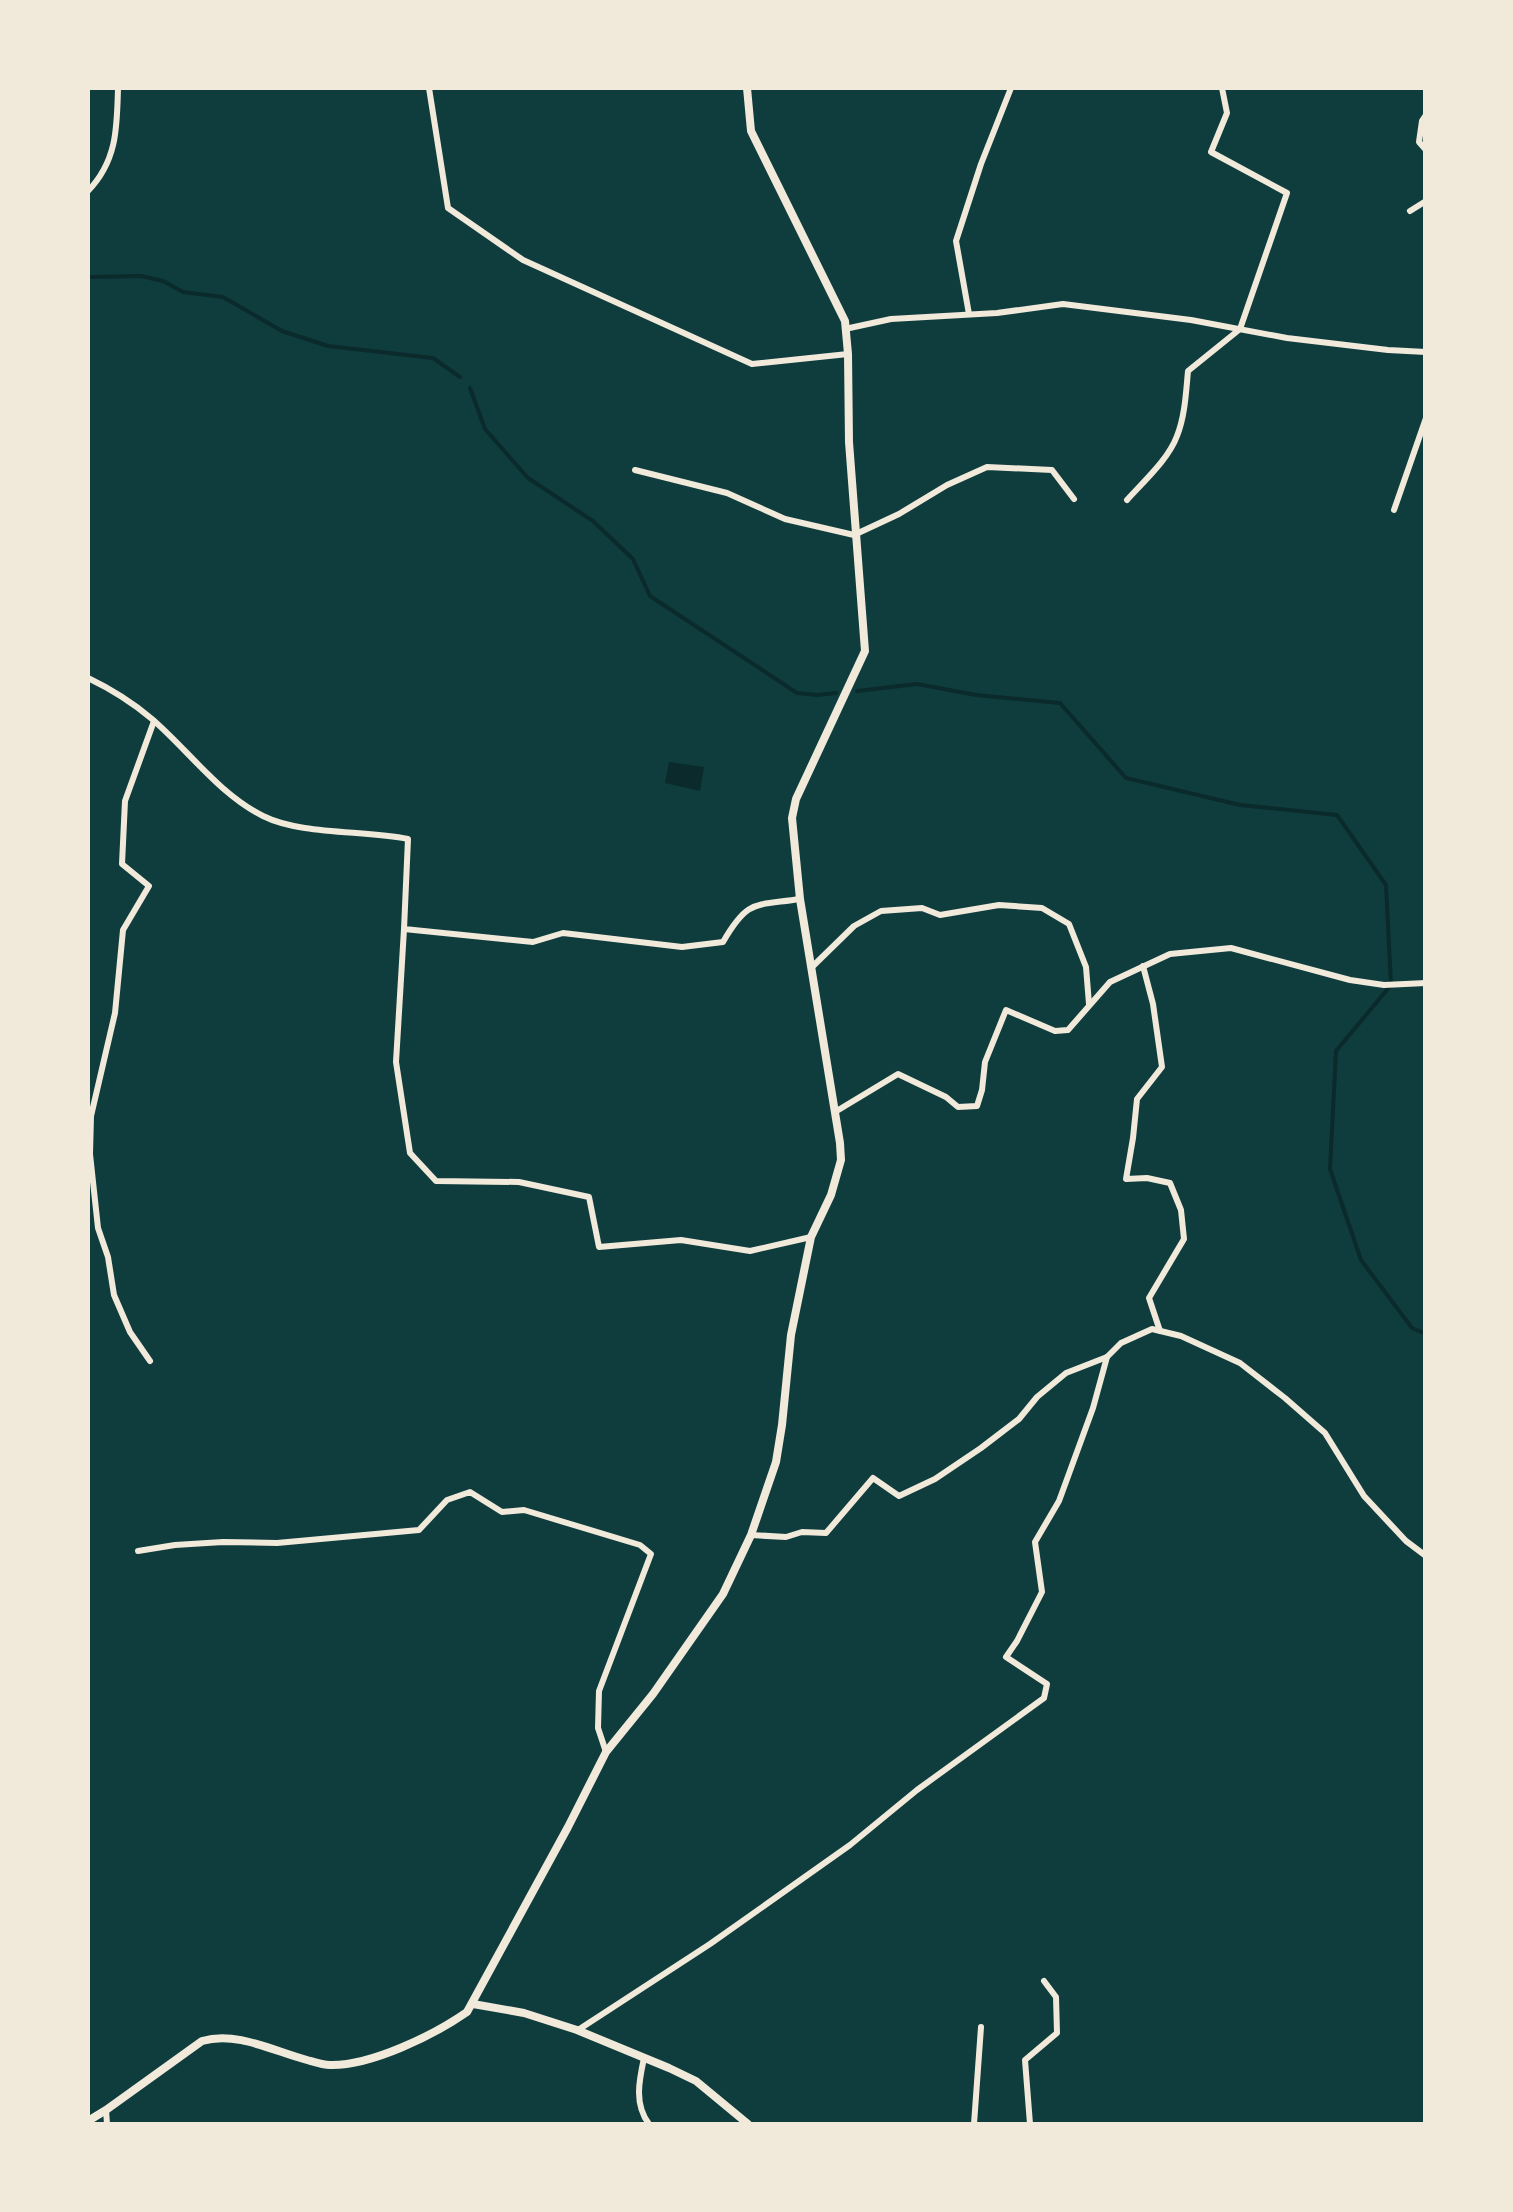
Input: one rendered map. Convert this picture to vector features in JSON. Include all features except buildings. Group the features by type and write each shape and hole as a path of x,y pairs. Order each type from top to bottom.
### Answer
{"street":[{"path":"88,191 102,176 111,157 118,120 118,88"},
{"path":"429,88 448,208 523,260 752,364 848,354"},
{"path":"88,2121 202,2042 220,2036 329,2065 410,2045 467,2012 606,1752 653,1694 722,1594 751,1536 776,1462 791,1335 811,1238 831,1195 841,1160 800,899 792,818 796,800 865,651 848,442 845,321 751,130 747,88"},
{"path":"969,314 956,241 1011,88"},
{"path":"1127,500 1160,464 1177,436 1188,371 1240,329 1287,193 1211,152 1226,113 1222,88"},
{"path":"1426,115 1419,142 1426,150"},
{"path":"1410,211 1426,201"},
{"path":"845,328 891,319 1063,304 1426,352"},
{"path":"1394,510 1426,418"},
{"path":"635,470 727,493 785,519 854,535 987,467 1052,470 1074,499"},
{"path":"88,678 115,691 154,720 224,789 263,816 296,826 408,839 396,1062 410,1153 436,1181 519,1182 588,1197 599,1247 681,1240 750,1252 811,1238"},
{"path":"150,1361 130,1332 114,1295 98,1228 90,1116 116,1012 123,930 150,886 122,864 125,802 154,720"},
{"path":"404,929 533,942 563,932 682,948 724,942 737,918 751,906 800,899"},
{"path":"811,968 854,926 881,912 922,908 940,916 999,905 1042,908 1069,924 1086,967 1090,1004"},
{"path":"836,1112 898,1074 958,1107 977,1106 985,1062 1006,1010 1054,1031 1068,1030 1110,982 1170,954 1231,948 1350,980 1384,985 1426,983"},
{"path":"1143,966 1162,1067 1137,1099 1126,1179 1170,1183 1180,1210 1184,1239 1150,1298 1160,1331"},
{"path":"751,1536 826,1533 872,1478 899,1496 934,1480 1019,1420 1037,1397 1066,1373 1107,1357 1121,1342 1152,1329 1181,1336 1240,1363 1312,1421 1325,1433 1364,1496 1426,1556"},
{"path":"576,2030 710,1944 850,1845 917,1790 1044,1698 1047,1684 1006,1657 1042,1592 1034,1542 1059,1501 1107,1357"},
{"path":"138,1551 175,1545 277,1543 419,1530 447,1500 470,1492 502,1512 524,1510 640,1545 651,1554 599,1691 598,1728 606,1752"},
{"path":"1030,2124 1025,2060 1057,2034 1056,1997 1044,1981"},
{"path":"473,2004 524,2012 644,2058 696,2081 748,2124"},
{"path":"974,2124 981,2027"},
{"path":"644,2058 638,2083 639,2102 649,2124"},
{"path":"106,2110 108,2124"}],"water":[{"path":"669,762 704,767 700,791 665,783"}],"waterway":[{"path":"88,277 141,276 163,281 183,292 223,297 282,331 328,346 433,358 460,377"},
{"path":"470,388 485,429 528,478 593,521 633,559 650,596 797,693 836,693"},
{"path":"857,691 917,684 976,695 1060,703 1126,778 1240,805 1337,815 1386,885 1391,985 1336,1051 1330,1169 1361,1260 1412,1328 1426,1334"}]}
